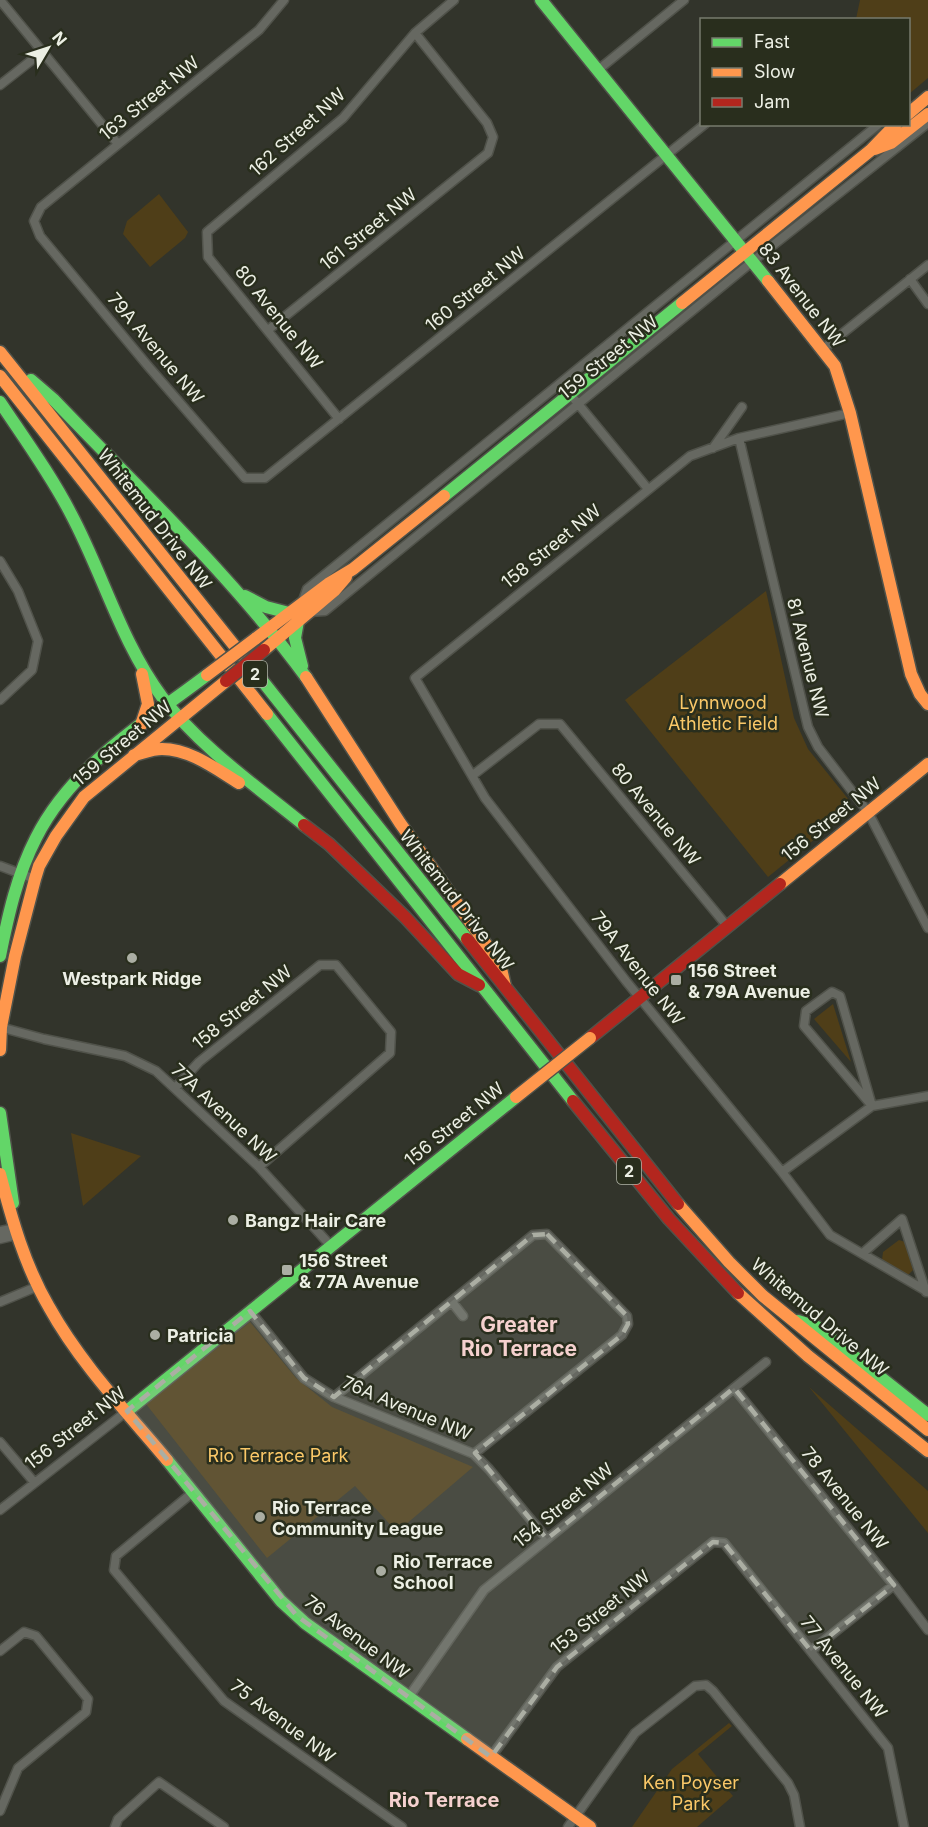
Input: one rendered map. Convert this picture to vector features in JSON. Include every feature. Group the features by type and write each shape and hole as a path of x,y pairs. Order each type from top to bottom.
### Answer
{"main road":[{"name":"83 Avenue NW","path":"541,0 735,239 834,366 850,413 911,674 920,694 928,704"},
{"path":"910,113 928,97"},
{"name":"159 Street NW","path":"871,150 891,143 928,114"},
{"name":"159 Street NW","path":"0,956 6,920 30,849 57,804 91,766 267,629 293,617 334,591 353,569 570,394 749,257 871,150 894,126"},
{"path":"2,354 53,399 222,576 277,640 308,680 382,797 500,964 506,991"},
{"name":"Whitemud Drive NW","path":"2,354 506,991 674,1199 729,1262 790,1319 928,1430"},
{"name":"Whitemud Drive NW","path":"0,376 482,986 690,1243 791,1341 928,1451"},
{"path":"0,402 71,513 140,665 168,705 187,728 225,762 308,826 367,879 458,974 482,986"},
{"path":"222,576 251,601 293,617 295,642 308,680"},
{"name":"159 Street NW","path":"0,1050 1,1027 15,956 35,879 39,866 56,836 84,797 277,640 293,617"},
{"path":"140,665 148,704 141,725"},
{"path":"134,755 159,749 187,754 238,782 308,826"},
{"name":"156 Street NW","path":"127,1411 928,764"},
{"path":"0,1113 12,1187 16,1232"},
{"path":"0,1174 16,1232 36,1287"},
{"name":"76 Avenue NW","path":"36,1287 60,1328 273,1592 297,1616 491,1757 572,1822 590,1827"},
{"path":"790,1319 817,1327 928,1415"}],"street":[{"path":"0,0 118,144"},
{"name":"163 Street NW","path":"34,220 41,207 259,30 284,0"},
{"name":"162 Street NW","path":"207,232 343,118 415,33 454,0"},
{"path":"598,70 684,0"},
{"name":"161 Street NW","path":"268,330 488,153 493,138 487,123 415,33"},
{"path":"0,85 42,52"},
{"name":"159 Street NW","path":"876,126 307,589 305,608 324,611 579,404 749,257 928,123"},
{"name":"160 Street NW","path":"265,478 703,126"},
{"name":"79A Avenue NW","path":"34,220 39,236 245,478 265,478"},
{"name":"80 Avenue NW","path":"207,232 208,257 339,419"},
{"path":"823,349 928,265"},
{"path":"910,279 928,304"},
{"path":"570,394 648,489"},
{"path":"713,448 742,407"},
{"name":"158 Street NW","path":"415,678 690,456 739,438 850,413"},
{"name":"81 Avenue NW","path":"739,438 808,727 818,747 868,812 928,928"},
{"path":"0,561 18,591 39,640 32,670 0,700"},
{"name":"79A Avenue NW","path":"415,678 485,798 640,998 782,1172 830,1235 927,1292"},
{"name":"80 Avenue NW","path":"473,775 539,724 560,724 727,926"},
{"path":"0,866 35,879"},
{"name":"158 Street NW","path":"175,1088 200,1062 320,965 336,965 391,1032 390,1053 259,1167"},
{"path":"832,992 840,996 872,1106 804,1026 806,1011 832,992"},
{"name":"77A Avenue NW","path":"1,1027 44,1039 125,1056 156,1071 259,1167 332,1246"},
{"path":"782,1172 872,1106 928,1096"},
{"name":"79A Avenue NW","path":"863,1253 902,1219 927,1292"},
{"path":"0,1231 16,1232"},
{"path":"0,1239 16,1232"},
{"path":"334,1397 533,1235 546,1234 627,1316 628,1324 622,1335 474,1454"},
{"path":"0,1302 36,1287"},
{"path":"452,1302 463,1316"},
{"name":"76A Avenue NW","path":"250,1311 304,1378 334,1397 474,1454 547,1539"},
{"name":"154 Street NW","path":"408,1698 482,1592 766,1362"},
{"name":"78 Avenue NW","path":"734,1388 928,1630"},
{"name":"156 Street NW","path":"0,1510 127,1411"},
{"path":"0,1442 34,1482"},
{"name":"75 Avenue NW","path":"192,1492 117,1556 114,1570 224,1701 402,1827"},
{"name":"153 Street NW","path":"491,1757 557,1667 713,1542 724,1543"},
{"name":"77 Avenue NW","path":"724,1543 888,1748 904,1827"},
{"path":"811,1651 894,1585"},
{"path":"0,1651 24,1632 36,1636 88,1699 86,1712 18,1767 0,1810"},
{"path":"572,1822 635,1733 689,1690 702,1684 713,1691 791,1789 800,1827"},
{"path":"115,1827 118,1819 159,1782 224,1827"}],"highlighted area":[{"path":"547,1234 627,1316 628,1324 622,1335 475,1453 547,1539 734,1388 894,1585 811,1651 724,1543 713,1542 557,1667 491,1757 297,1616 127,1411 250,1311 304,1378 334,1397 533,1235"}],"green space":[{"path":"860,0 928,0 928,78 910,93 910,18 856,18"},
{"path":"159,194 188,232 185,238 150,267 123,234 127,221"},
{"name":"Lynnwood Athletic Field","path":"766,591 794,718 808,749 849,800 847,813 768,877 625,700"},
{"path":"833,1004 851,1062 814,1019"},
{"path":"71,1133 141,1156 83,1206"},
{"path":"899,1240 905,1242 913,1270 904,1276 882,1260 883,1252"},
{"name":"Rio Terrace Park","path":"250,1322 296,1378 332,1407 473,1467 397,1532 355,1486 267,1558 146,1404"},
{"path":"809,1387 928,1491 928,1533"},
{"name":"Ken Poyser Park","path":"729,1723 732,1726 698,1754 733,1796 697,1827 632,1827 672,1769"}],"traffic: fast":[{"path":"541,0 768,281"},
{"path":"444,496 682,303"},
{"path":"31,380 53,399 216,568 306,677"},
{"path":"0,402 63,499 135,654 162,697 177,716 211,749 304,825"},
{"path":"245,596 266,607 289,613"},
{"path":"298,621 295,638 302,666"},
{"path":"253,669 467,939"},
{"path":"0,956 23,866 51,812 69,789 112,747 207,675"},
{"path":"267,714 573,1101"},
{"path":"127,1411 516,1097"},
{"path":"0,1113 13,1203"},
{"path":"798,1321 817,1327 928,1415"},
{"path":"167,1460 281,1601 305,1623 467,1739"}],"traffic: slow":[{"path":"910,112 928,97"},
{"path":"875,149 891,143 928,114"},
{"path":"682,303 871,150 894,126"},
{"path":"768,281 835,366 850,413 911,674 920,694 928,704"},
{"path":"0,352 253,669"},
{"path":"0,376 267,714"},
{"path":"255,639 328,584 353,569 444,496"},
{"path":"264,650 334,591 346,577"},
{"path":"207,675 255,639"},
{"path":"141,725 148,704 142,674"},
{"path":"306,677 400,823 500,964 505,986"},
{"path":"0,1050 1,1027 15,956 35,879 39,866 56,836 84,797 226,681"},
{"path":"134,755 158,749 183,752 239,783"},
{"path":"780,884 928,764"},
{"path":"516,1097 590,1038"},
{"path":"0,1174 26,1259 40,1291 61,1328 89,1367 167,1460"},
{"path":"678,1204 729,1262 763,1296 928,1430"},
{"path":"738,1293 808,1356 928,1451"},
{"path":"467,1739 590,1827"}],"traffic: jam":[{"path":"226,681 264,650"},
{"path":"304,825 329,844 405,917 458,974 479,985"},
{"path":"590,1038 780,884"},
{"path":"467,939 678,1204"},
{"path":"573,1101 669,1219 738,1293"}],"place":[{"name":"Westpark Ridge","path":"132,958"},
{"name":"156 Street & 79A Avenue","path":"676,980"},
{"name":"Bangz Hair Care","path":"233,1220"},
{"name":"156 Street & 77A Avenue","path":"287,1270"},
{"name":"Patricia","path":"155,1335"},
{"name":"Rio Terrace Community League","path":"260,1517"},
{"name":"Rio Terrace School","path":"381,1571"}],"district":[{"name":"Greater Rio Terrace","path":"519,1336"},
{"name":"Rio Terrace","path":"444,1800"}]}
